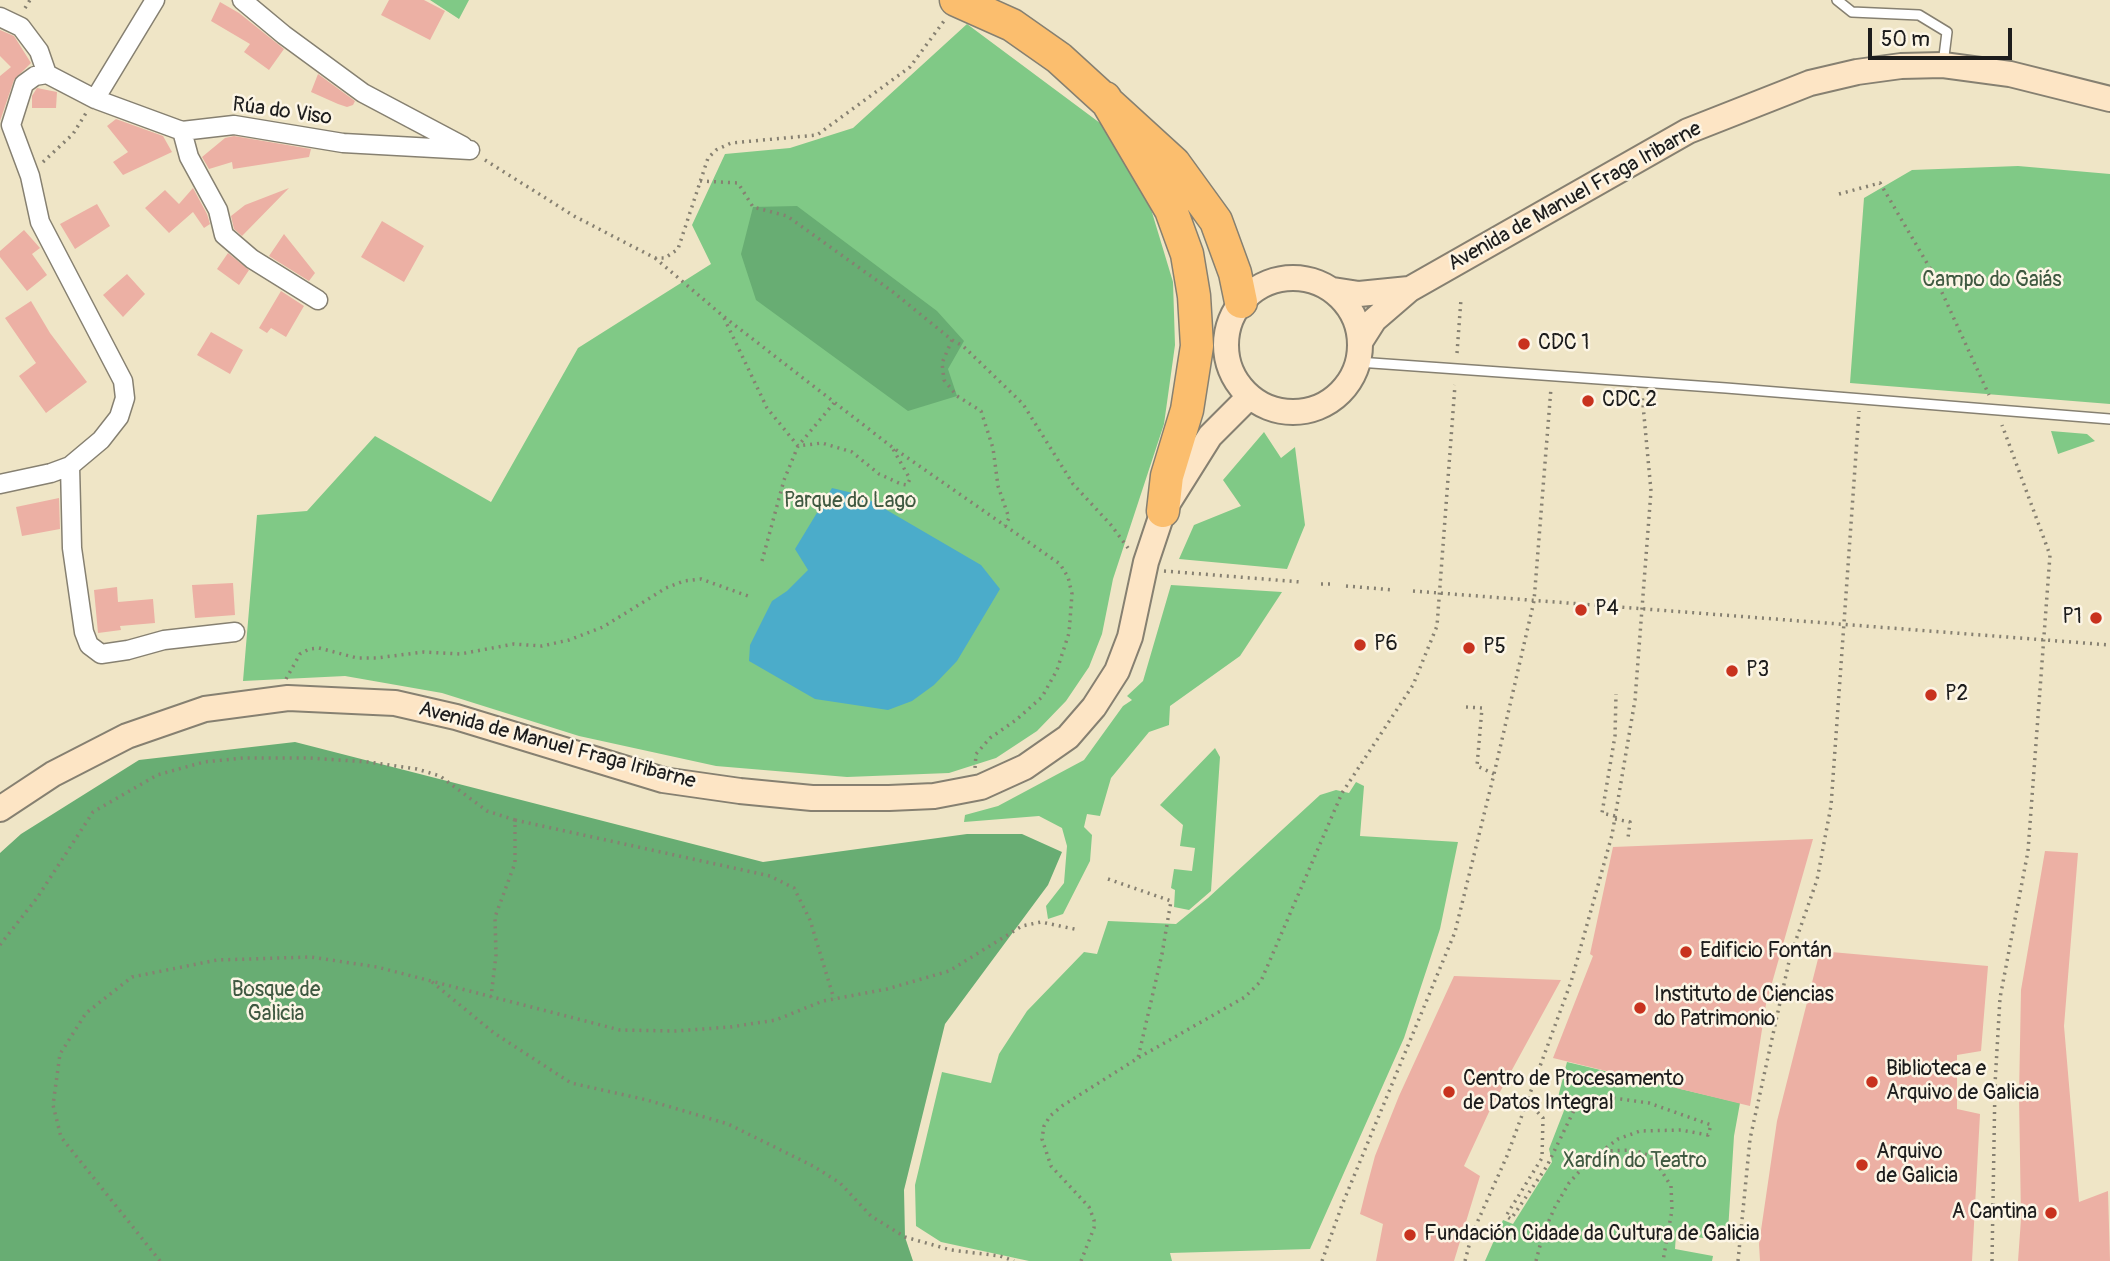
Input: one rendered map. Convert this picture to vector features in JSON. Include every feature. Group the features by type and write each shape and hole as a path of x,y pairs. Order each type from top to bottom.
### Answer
{"highway":[{"path":"950,10 1012,25 1059,58 1174,163 1216,221 1235,273 1241,302"},
{"path":"1105,98 1171,210 1187,254 1194,296 1197,345 1187,410 1167,476 1163,511"}],"street":[{"path":"95,99 155,0"},
{"path":"242,0 284,35 363,93 470,150"},
{"path":"0,17 21,27 39,51 47,74 35,76 24,84 10,125 30,176 40,222 123,382 125,398 119,417 101,440 70,466 51,474 0,484"},
{"name":"Avenida de Manuel Fraga Iribarne","path":"1410,289 1359,294 1333,290 1315,280 1295,277 1274,279 1256,288 1241,302 1230,320 1225,340 1227,361 1236,381 1249,397 1269,408 1292,412 1315,409 1334,398 1349,382 1374,320 1410,289 1651,151 1733,112 1810,83 1857,72 1901,66 1943,65 2010,74 2109,98"},
{"name":"Rúa do Viso","path":"47,74 95,99 181,131 234,125 344,143 470,150"},
{"path":"181,131 189,156 218,210 224,235 252,259 318,300"},
{"path":"1333,290 1347,304 1357,322 1359,352"},
{"name":"Avenida de Manuel Fraga Iribarne","path":"0,809 53,774 127,736 205,709 288,698 396,704 456,717 663,780 740,791 812,797 889,798 934,796 981,787 1036,760 1068,737 1094,707 1116,671 1130,637 1146,562 1163,511 1210,436 1249,397"},
{"path":"70,466 72,548 84,632 89,645 101,654 164,640 235,632"}],"lane":[{"path":"1837,0 1852,12 1919,15 1947,32 1943,65"},
{"path":"1359,352 1552,375 2110,419"}],"path":[{"path":"654,258 666,258 678,249 699,181 708,158 716,150 731,143 817,135 910,67 950,10"},
{"path":"30,176 73,134 95,99"},
{"path":"470,150 574,216 654,258 723,316 892,447 1059,564 1068,577 1072,594 1069,633 1057,670 1042,697 990,738 976,754 974,767 981,787"},
{"path":"699,181 738,183 753,207 787,216 963,346 1023,404 1073,484 1111,525 1131,553"},
{"path":"1839,194 1880,183 1934,275 1996,410 2050,555 2028,851 2000,998 1995,1084 1992,1261"},
{"path":"1457,353 1461,299"},
{"path":"723,316 767,408 798,446"},
{"path":"952,340 942,363 944,380 957,396 981,411 993,449 998,486 1009,518 1005,526"},
{"path":"1322,1261 1342,1205 1455,932 1534,601 1552,375"},
{"path":"1465,1261 1472,1234 1507,1156 1571,982 1612,835 1635,700 1650,491 1640,382"},
{"path":"1082,1261 1094,1228 1094,1220 1089,1208 1051,1166 1042,1139 1044,1126 1050,1116 1062,1106 1138,1058 1245,997 1262,981 1342,793 1413,685 1437,626 1455,385"},
{"path":"1738,1261 1750,1139 1790,957 1817,880 1830,816 1860,399"},
{"path":"762,561 783,480 798,446 834,403"},
{"path":"798,446 822,443 852,452 879,474 907,485 910,479 892,447"},
{"path":"1173,572 1301,582"},
{"path":"288,698 286,678 300,654 309,649 319,648 357,658 376,658 424,652 460,654 514,643 542,646 569,640 603,626 684,580 701,579 748,596 750,594"},
{"path":"1321,583 1331,584"},
{"path":"1346,586 1394,590"},
{"path":"1413,591 2110,645"},
{"path":"1616,694 1615,736 1602,813 1630,822 1628,838"},
{"path":"1466,707 1482,708 1477,766 1494,774"},
{"path":"0,945 37,898 93,812 157,775 204,762 243,758 309,758 416,769 440,776 487,811 515,820 770,876 794,888 810,920 834,999"},
{"path":"491,997 496,955 495,917 515,863 515,820"},
{"path":"1108,879 1171,901 1138,1058"},
{"path":"160,1261 61,1138 53,1105 60,1054 86,1013 132,977 217,960 311,957 377,967 620,1030 676,1031 776,1020 823,1001 887,989 949,971 1022,926 1041,922 1079,930"},
{"path":"431,980 494,1033 570,1083 647,1100 728,1124 813,1166 840,1183 871,1216 905,1237 951,1250 1000,1256 1014,1261"},
{"path":"1528,1101 1542,1118 1542,1158 1506,1216 1511,1219 1546,1166 1579,1100 1607,1097 1650,1103 1710,1125 1707,1135 1681,1130 1640,1130 1618,1139 1602,1151 1569,1183 1543,1234 1536,1261"},
{"path":"1602,1151 1634,1150 1648,1155 1660,1167 1671,1186 1672,1210 1663,1261"}],"green space":[{"path":"430,0 469,0 459,19"},
{"name":"Parque do Lago","path":"967,24 1104,126 1151,209 1173,282 1175,345 1164,424 1113,579 1102,634 1089,667 1066,701 1037,731 996,758 949,773 847,777 716,766 579,736 442,693 345,676 243,681 257,515 307,511 375,436 491,502 578,348 711,264 692,225 725,154 790,148 853,128"},
{"name":"Campo do Gaiás","path":"2018,166 2110,174 2110,404 1850,383 1864,198 1912,170"},
{"path":"797,206 937,311 964,341 948,369 957,396 908,411 756,300 741,254 753,207"},
{"path":"2051,431 2087,434 2095,441 2058,454"},
{"path":"1264,432 1281,458 1295,447 1305,525 1287,569 1179,559 1194,525 1241,506 1223,480"},
{"path":"1171,585 1282,592 1240,656 1170,706 1169,725 1149,732 1111,778 1100,816 1087,814 1084,827 1092,835 1090,861 1063,914 1048,919 1046,906 1064,883 1067,846 1062,828 1039,816 964,822 965,815 998,806 1084,760 1123,706 1132,700 1127,696 1143,681"},
{"name":"Bosque de Galicia","path":"295,742 763,862 967,834 1022,834 1062,852 1048,885 945,1024 904,1190 905,1237 913,1261 0,1261 0,853 21,834 139,760"},
{"path":"1215,748 1220,757 1211,891 1189,910 1174,907 1175,890 1171,888 1174,869 1192,871 1195,848 1180,846 1183,825 1160,805"},
{"path":"1356,782 1364,786 1360,836 1458,842 1440,929 1404,1038 1310,1249 1170,1253 1172,1261 1029,1261 941,1242 916,1226 915,1185 942,1072 991,1083 999,1054 1027,1011 1084,952 1097,954 1108,921 1176,924 1320,795 1336,790 1349,793"},
{"name":"Xardín do Teatro","path":"1567,1062 1740,1103 1734,1136 1728,1231 1724,1241 1676,1234 1675,1249 1713,1256 1712,1261 1485,1261 1503,1220 1513,1224 1552,1162 1549,1149 1565,1108 1556,1105"}],"water":[{"path":"832,488 861,495 981,565 1000,589 957,661 934,685 912,701 888,710 815,699 749,661 750,645 772,601 787,591 808,570 795,549"}],"building":[{"path":"389,0 424,0 445,11 430,40 381,15"},
{"path":"220,2 239,13 284,49 269,70 244,52 250,44 211,21"},
{"path":"0,30 14,36 31,63 14,80 0,121 0,76 11,67 0,56"},
{"path":"318,74 355,101 353,105 347,107 311,92"},
{"path":"37,88 57,92 56,108 32,108 32,96"},
{"path":"116,119 163,136 172,152 123,175 113,162 128,152 107,126"},
{"path":"234,136 311,149 309,157 233,169 232,162 209,169 202,157 225,138"},
{"path":"193,188 210,224 204,228 193,212 169,233 145,208 165,190 179,204"},
{"path":"289,188 242,236 234,229 231,216 245,205"},
{"path":"97,204 110,226 75,249 60,224"},
{"path":"382,221 424,246 404,282 361,257"},
{"path":"24,230 40,248 32,254 47,275 27,291 0,257 0,251"},
{"path":"284,234 315,273 309,281 269,256"},
{"path":"228,253 249,270 239,285 217,269"},
{"path":"127,274 145,294 123,317 103,295"},
{"path":"281,291 304,306 286,337 271,328 267,333 259,328"},
{"path":"31,301 50,333 87,382 46,413 19,376 36,363 5,318"},
{"path":"211,332 243,350 230,374 197,355"},
{"path":"59,498 60,529 22,536 16,507"},
{"path":"233,583 235,615 195,618 192,585"},
{"path":"117,587 118,602 153,599 155,623 120,626 121,630 98,633 94,590"},
{"name":"Edificio Fontán","path":"1813,839 1766,1004 1750,1106 1553,1058 1593,956 1590,954 1613,847"},
{"path":"2045,851 2078,853 2064,1026 2079,1202 2108,1191 2110,1261 2018,1261 2021,1219 2021,990"},
{"name":"Biblioteca e Arquivo de Galicia","path":"1820,951 1988,966 1981,1051 1957,1055 1957,1109 1980,1114 1972,1261 1760,1261 1759,1244 1777,1121"},
{"path":"1454,976 1561,980 1489,1112 1464,1166 1480,1176 1454,1261 1376,1261 1383,1224 1360,1214 1375,1156 1399,1096"}],"place":[{"name":"CDC 1","path":"1524,344"},
{"name":"CDC 2","path":"1588,401"},
{"name":"P4","path":"1581,610"},
{"name":"P1","path":"2096,618"},
{"name":"P6","path":"1360,645"},
{"name":"P5","path":"1469,648"},
{"name":"P3","path":"1732,671"},
{"name":"P2","path":"1931,695"},
{"name":"Edificio Fontán","path":"1686,952"},
{"name":"Instituto de Ciencias do Patrimonio","path":"1640,1008"},
{"name":"Biblioteca e Arquivo de Galicia","path":"1872,1082"},
{"name":"Centro de Procesamento de Datos Integral","path":"1449,1092"},
{"name":"Arquivo de Galicia","path":"1862,1165"},
{"name":"A Cantina","path":"2051,1213"},
{"name":"Fundación Cidade da Cultura de Galicia","path":"1410,1235"}]}
